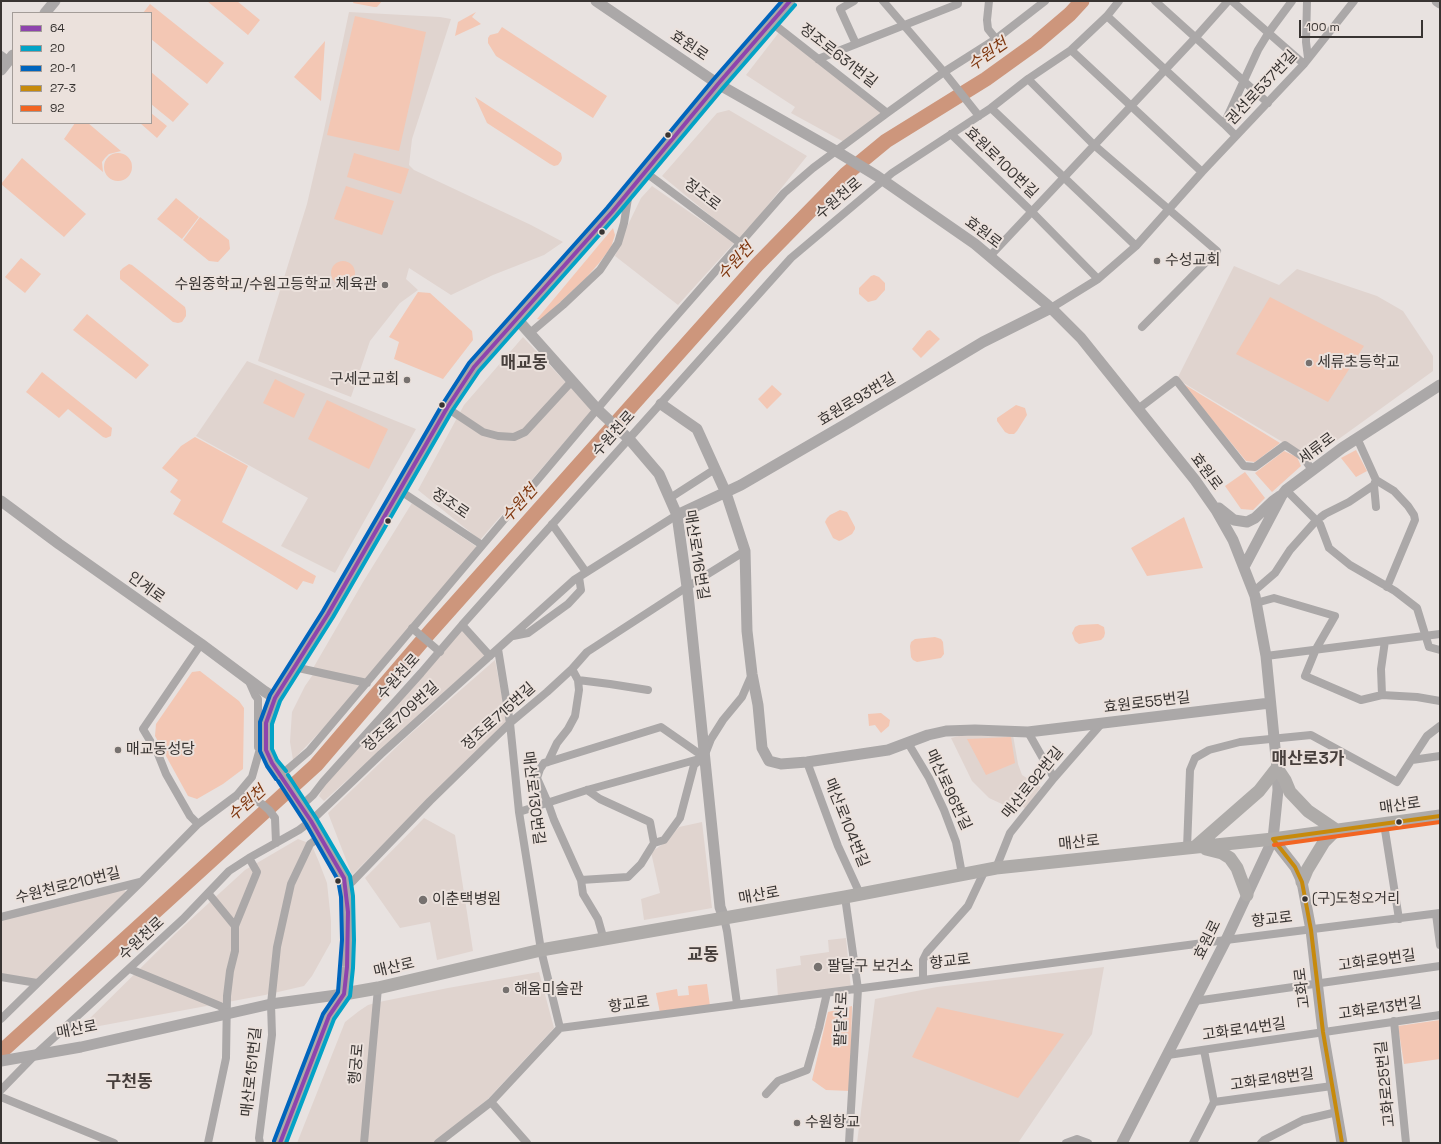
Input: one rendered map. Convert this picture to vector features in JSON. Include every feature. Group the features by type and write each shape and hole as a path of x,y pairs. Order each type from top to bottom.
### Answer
{"main road":[{"path":"1191,847 1259,792 1277,768 1285,780 1290,792 1308,811 1336,830 1324,842 1307,870 1302,882"},
{"name":"매산로","path":"344,994 378,988 541,950 845,897 990,869 1272,838 1440,816"},
{"path":"1191,847 1222,853 1230,858 1237,868 1247,895"},
{"path":"280,1143 329,1016 344,994"}],"street":[{"path":"46,12 54,1"},
{"name":"효원로","path":"596,1 718,84 880,178 990,256 1051,308 1081,338 1208,498 1222,519 1244,567 1253,592 1266,656 1278,790 1272,838 1226,940 1122,1143"},
{"path":"344,994 348,940 347,896 344,878 311,821 272,763 266,750 266,723 275,698 328,614 447,408 474,367 629,191 718,84 790,1"},
{"path":"854,1 840,9 856,44"},
{"path":"883,1 944,72 979,116"},
{"path":"818,59 958,4 958,1"},
{"path":"989,1 987,20 988,29 996,39"},
{"name":"수원천로","path":"282,776 309,751 482,545 600,411 740,243 784,194 813,168 841,154 887,113 944,72 996,39 1045,1"},
{"name":"수원천로","path":"300,804 313,795 628,437 661,404 791,258 880,178 892,174 991,108 1071,50 1107,16 1119,1"},
{"path":"1155,1 1268,103"},
{"name":"효원로100번길","path":"990,256 1228,1"},
{"path":"1232,1 1306,61"},
{"name":"권선로537번길","path":"1224,124 1245,82 1258,50 1269,32 1292,1"},
{"path":"1306,61 1307,1"},
{"name":"권선로537번길","path":"1051,308 1098,279 1136,246 1202,172 1306,61 1354,1"},
{"path":"1107,16 1236,136"},
{"name":"정조로631번길","path":"771,22 887,113"},
{"path":"1071,50 1202,172"},
{"path":"1,70 8,57"},
{"path":"1028,80 1094,145 1218,251 1142,327"},
{"path":"991,108 1136,246"},
{"name":"효원로100번길","path":"951,134 1032,212"},
{"name":"정조로","path":"645,172 740,243"},
{"path":"530,333 563,305 600,270 618,243 624,223 629,191"},
{"path":"1032,212 1098,279"},
{"name":"효원로93번길","path":"677,516 726,493 846,424 983,342 1051,308"},
{"name":"매산로116번길","path":"517,319 600,411 628,437 659,474 677,516 687,587 720,907 724,918"},
{"path":"1138,409 1176,380 1244,466 1255,467 1285,446 1303,457 1312,470"},
{"path":"447,408 483,432 498,436 514,437 525,432 572,381"},
{"name":"세류로","path":"1244,567 1284,493 1312,470 1357,438 1440,385"},
{"path":"661,404 697,429 726,493 745,551 747,631 752,674"},
{"path":"1357,438 1375,482 1376,508"},
{"path":"670,498 715,469"},
{"path":"1253,592 1275,573 1290,550 1318,520 1325,514 1349,502 1375,482"},
{"path":"1375,482 1394,491 1414,514 1415,520 1388,587"},
{"name":"정조로","path":"400,490 482,545"},
{"path":"1208,498 1231,518 1247,522 1255,518 1284,493 1320,524 1329,548 1350,565 1395,591 1417,608 1429,647 1440,650"},
{"name":"인계로","path":"1,501 275,698"},
{"name":"정조로709번길","path":"311,821 381,754 574,580 677,516"},
{"path":"552,524 583,574"},
{"name":"정조로715번길","path":"345,885 352,882 409,822 510,723 547,692 587,652 745,551"},
{"name":"정조로709번길","path":"513,636 528,633 568,604 581,590 583,574"},
{"path":"1256,603 1274,598 1335,616 1316,649 1305,676 1361,700 1382,695 1417,697 1440,701"},
{"path":"462,625 490,656"},
{"path":"412,628 440,652"},
{"path":"1266,656 1440,634"},
{"path":"1382,695 1381,669 1385,641"},
{"path":"198,824 190,816 166,774 158,754 143,729 201,644"},
{"name":"매산로130번길","path":"498,649 510,723 519,812 541,950 560,1028"},
{"path":"294,667 367,683"},
{"path":"548,762 557,742 568,729 575,716 579,690 578,680 572,668"},
{"name":"매산로116번길","path":"581,880 628,877 640,864 654,844 664,840 680,818 694,765 704,757 711,739 723,720 742,697 752,674"},
{"name":"매산로96번길","path":"752,674 758,705 762,748 769,761 781,764 807,762 888,750 946,730 1028,732"},
{"path":"247,678 258,699 258,756"},
{"path":"578,680 648,690"},
{"name":"효원로55번길","path":"1028,732 1270,703"},
{"name":"매산로92번길","path":"923,980 923,960 927,952 968,906 1010,833 1054,778 1102,723"},
{"path":"1191,847 1190,770 1196,758 1209,750 1240,742 1311,735 1397,782 1427,736 1440,726"},
{"path":"604,940 598,919 583,894 581,880 537,778 544,763 661,727 704,757"},
{"path":"1028,732 1054,778"},
{"path":"1,1018 141,882 198,824 237,795 252,776 265,734"},
{"name":"매산로96번길","path":"908,743 929,778 944,810 956,842 962,874"},
{"path":"1412,760 1440,756"},
{"path":"519,812 587,790 704,757"},
{"name":"매산로104번길","path":"807,762 838,846 860,894"},
{"path":"587,790 600,799 650,822 654,844"},
{"path":"237,795 253,799 269,810 274,818 276,843"},
{"name":"수원천로","path":"1,1090 34,1055 183,919 229,871 311,821"},
{"path":"1384,824 1399,919"},
{"name":"매산로151번길","path":"260,1143 259,1138 272,1035 271,1004 277,947 291,884 310,844 320,837"},
{"name":"고화로","path":"1272,838 1295,867 1302,882 1311,930 1323,1032 1342,1143"},
{"path":"208,1143 226,1058 228,1014 227,996 230,971 235,951 235,926 257,872 249,858"},
{"name":"수원천로210번길","path":"1,917 141,882"},
{"path":"208,893 235,926"},
{"name":"팔달산로","path":"845,897 858,989 849,1143"},
{"path":"1438,914 1440,945"},
{"name":"향교로","path":"560,1028 1226,940 1438,914"},
{"name":"매산로","path":"724,918 728,931 737,1004"},
{"name":"고화로9번길","path":"1195,1001 1440,966"},
{"path":"130,969 220,1006 228,1014"},
{"path":"1,977 37,983"},
{"name":"행궁로","path":"364,1143 378,988"},
{"path":"766,1094 778,1081 807,1070 827,993"},
{"name":"매산로","path":"1,1061 81,1047 271,1004 344,994"},
{"name":"고화로13번길","path":"1323,1032 1440,1015"},
{"name":"고화로25번길","path":"1394,1021 1406,1143"},
{"path":"438,1143 491,1102 560,1028"},
{"name":"고화로14번길","path":"1168,1055 1323,1032"},
{"path":"1193,1143 1214,1102 1204,1050"},
{"name":"고화로18번길","path":"1214,1102 1332,1086"},
{"path":"1,1097 102,1141 114,1143"},
{"path":"491,1102 527,1143"},
{"path":"1261,1143 1302,1120 1337,1112"},
{"path":"1066,1143 1077,1138 1088,1143"}],"shaded area":[{"path":"207,1 237,1 260,20 248,35"},
{"path":"354,1 382,1 377,7 374,7 353,3"},
{"path":"150,4 224,63 207,84 152,40 152,12 144,12"},
{"path":"349,12 440,17 451,19 412,139 409,165 414,170 531,225 563,242 544,255 493,275 451,295 409,268 406,279 418,290 400,303 370,341 351,397 258,361 307,204"},
{"path":"476,12 472,17 481,24 455,36 458,22"},
{"path":"355,16 426,32 399,151 327,135"},
{"path":"502,27 607,96 593,118 496,56 488,43 488,38 490,35 498,33"},
{"path":"780,31 883,113 844,142 791,113 795,107 746,75"},
{"path":"325,41 321,101 294,77"},
{"path":"152,73 189,104 173,122 152,105"},
{"path":"475,97 561,153 562,158 558,165 554,166 550,164 487,123"},
{"path":"729,110 807,156 740,240 662,176 717,113"},
{"path":"152,114 167,126 157,138 141,124 152,124"},
{"path":"74,124 89,124 121,151 109,154 105,158 102,162 103,172 64,139"},
{"path":"118,153 128,157 132,167 128,177 118,181 108,177 104,167 108,157"},
{"path":"354,153 409,169 401,194 347,177"},
{"path":"22,158 86,214 64,237 1,184"},
{"path":"346,186 394,201 382,235 334,219"},
{"path":"652,186 734,243 678,305 615,256 641,198"},
{"path":"176,198 199,217 182,239 157,219"},
{"path":"200,217 229,240 230,249 218,262 209,261 183,240"},
{"path":"613,228 615,235 611,247 600,262 586,278 541,320 537,319"},
{"path":"21,258 41,274 25,293 5,277"},
{"path":"343,261 348,262 354,268 354,278 348,284 343,285 338,284 332,278 331,273 332,268 338,262"},
{"path":"129,264 185,307 186,316 182,322 173,322 120,279 120,271"},
{"name":"세류초등학교","path":"1234,266 1279,285 1297,269 1377,296 1403,311 1433,356 1433,371 1311,459 1177,379"},
{"path":"874,275 879,277 885,283 885,290 876,300 868,302 859,294 859,288 871,276"},
{"path":"418,292 430,293 472,331 473,340 443,379 394,359 399,342 389,337"},
{"path":"1270,297 1364,346 1328,402 1236,354"},
{"path":"87,314 149,365 136,379 73,330"},
{"path":"930,330 940,339 921,358 912,349 927,331"},
{"path":"523,337 592,410 480,540 418,490 464,405"},
{"path":"247,361 416,429 335,573 281,546 308,498 196,436"},
{"path":"42,372 112,428 111,436 106,438 103,437 68,409 59,418 26,392"},
{"path":"275,379 305,394 294,418 263,403"},
{"path":"1182,383 1280,443 1255,462 1246,461"},
{"path":"772,385 782,394 767,409 758,399"},
{"path":"327,400 388,429 369,469 308,439"},
{"path":"1016,405 1025,408 1027,415 1017,431 1014,434 1009,434 1005,432 997,421 997,418"},
{"path":"195,437 248,466 222,522 316,576 313,584 303,581 297,590 173,514 181,500 170,492 178,480 162,468 181,446"},
{"path":"1356,450 1367,471 1356,477 1341,458"},
{"path":"1284,451 1297,457 1301,466 1272,492 1255,473"},
{"path":"1245,472 1265,498 1253,510 1241,509 1225,486"},
{"path":"412,503 477,547 366,680 312,670 363,582"},
{"path":"840,510 847,512 855,529 852,534 839,541 833,538 825,522 830,515"},
{"path":"1184,517 1203,568 1147,576 1131,548"},
{"path":"1098,624 1104,627 1105,633 1101,640 1079,644 1075,641 1072,633 1075,627 1079,625"},
{"path":"461,629 485,656 324,801 319,796 325,784"},
{"path":"935,637 941,639 943,642 944,654 941,658 917,662 913,660 911,657 911,642 915,639"},
{"path":"495,660 507,723 352,875 328,813 408,736"},
{"path":"200,671 239,701 244,708 243,769 223,784 197,799 188,796 155,736 156,724 192,672"},
{"path":"314,673 362,686 293,760 290,742 292,712 305,686"},
{"path":"881,713 890,720 889,726 881,733 875,725 869,726 868,714"},
{"path":"967,734 1013,735 1018,764 1022,775 1041,787 1025,809 1015,798 1004,805 989,798 972,781 951,738"},
{"path":"1011,737 1015,763 986,775 967,739"},
{"name":"이춘택병원","path":"424,818 455,835 473,951 437,960 430,922 400,928 365,878"},
{"path":"702,822 712,908 644,920 641,899 660,893 651,852 666,842 679,827"},
{"path":"298,839 306,842 313,848 319,862 327,883 331,921 331,942 312,976 304,986 265,995 78,1030 176,933 245,870"},
{"path":"123,887 127,894 36,981 1,974 1,919"},
{"name":"팔달구 보건소","path":"846,938 851,989 778,997 776,969 801,965 800,956 829,952 828,940"},
{"path":"1104,967 1092,1034 1018,1143 857,1143 875,999 937,987"},
{"path":"539,972 554,1028 488,1099 433,1143 297,1143 345,1022 359,1011 368,1005 379,1002"},
{"path":"707,984 710,1006 660,1013 656,993 677,989 678,996 689,995 688,986"},
{"path":"852,1006 850,1091 826,1090 812,1080 828,1012"},
{"path":"937,1007 1064,1034 1018,1098 912,1057"},
{"path":"1440,1020 1440,1059 1404,1064 1398,1026"}],"waterway":[{"name":"수원천","path":"1,1052 316,765 429,633 757,265 846,174 886,141 986,79 1036,43 1070,14 1082,1"}],"transit line":[{"name":"20-1","path":"276,779 267,766 260,751 260,722 270,695 323,611 442,405 469,363 607,208 713,80 782,1"},
{"name":"64","path":"280,1143 329,1016 344,994 347,967 348,912 344,878 311,821 272,763 266,750 266,723 275,698 328,614 447,408 474,367 612,212 718,84 790,1"},
{"name":"20","path":"286,771 277,760 272,749 272,724 280,701 333,617 452,411 479,371 616,216 723,88 795,5"},
{"name":"20","path":"286,1143 334,1019 350,996 354,940 353,896 350,876 316,818 288,775"},
{"name":"20-1","path":"274,1141 323,1014 338,992 342,940 341,897 338,880 306,824 278,781"},
{"name":"27-3","path":"1273,839 1440,816"},
{"name":"92","path":"1274,845 1440,822"},
{"name":"27-3","path":"1273,839 1295,867 1302,882 1311,930 1323,1032 1342,1143"}],"place":[{"name":"수성교회","path":"1157,261"},
{"name":"수원중학교/수원고등학교 체육관","path":"385,285"},
{"name":"세류초등학교","path":"1309,363"},
{"name":"구세군교회","path":"407,380"},
{"name":"매교동성당","path":"118,750"},
{"name":"(구)도청오거리","path":"1305,899"},
{"name":"이춘택병원","path":"423,900"},
{"name":"팔달구 보건소","path":"818,967"},
{"name":"해움미술관","path":"506,990"},
{"name":"수원항교","path":"797,1123"}],"district":[{"name":"매교동","path":"524,363"},
{"name":"매산로3가","path":"1308,759"},
{"name":"교동","path":"703,955"},
{"name":"구천동","path":"129,1082"}]}
